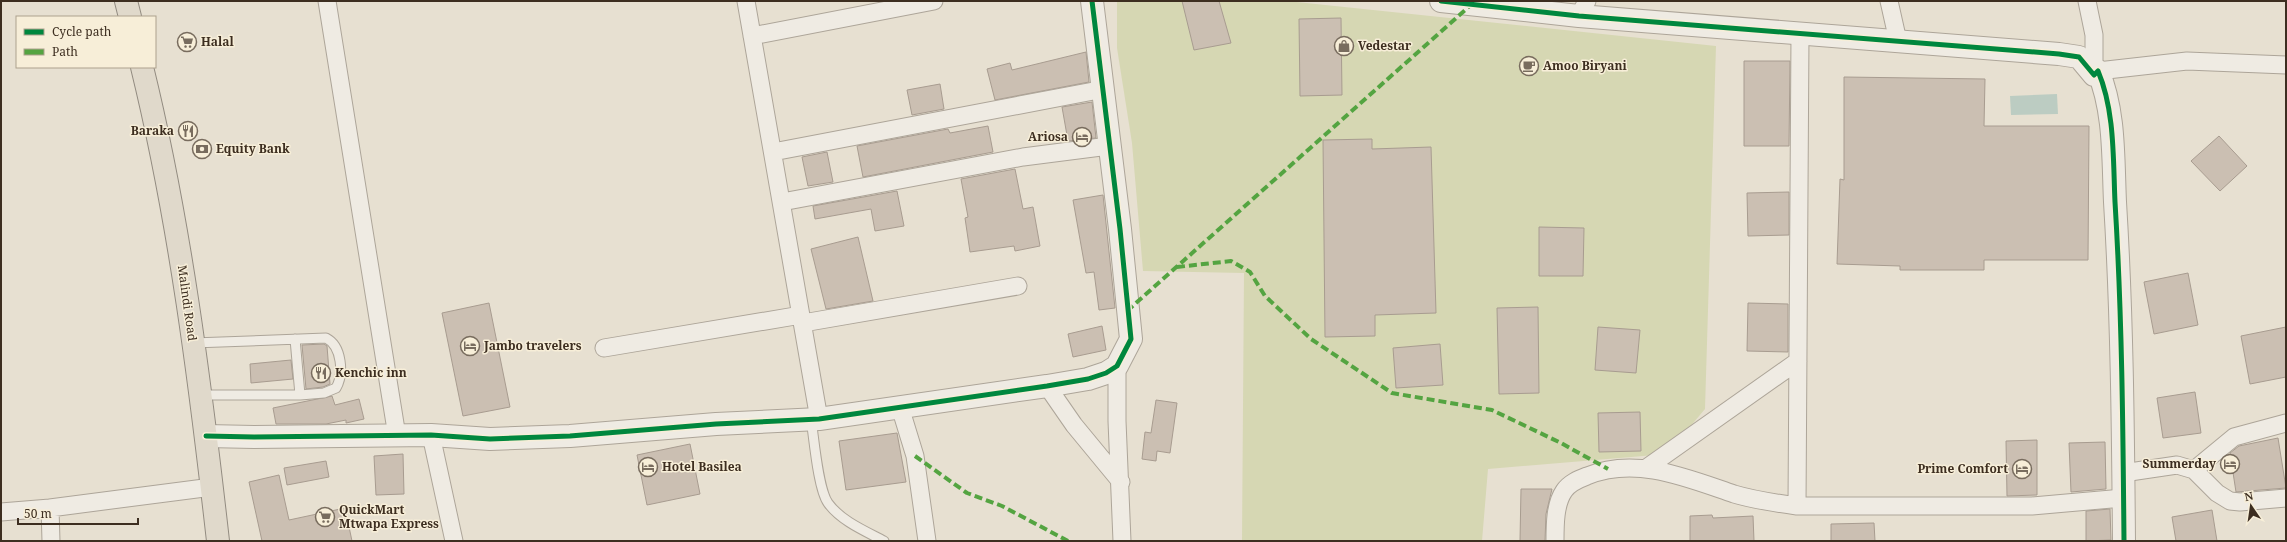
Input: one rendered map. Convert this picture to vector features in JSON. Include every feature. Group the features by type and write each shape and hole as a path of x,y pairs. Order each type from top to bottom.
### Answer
{"highway":[{"path":"126,1 130,16"},
{"name":"Malindi Road","path":"142,68 157,127 193,344 206,436 218,541"}],"street":[{"path":"327,1 397,436"},
{"path":"746,1 802,319 815,419"},
{"path":"752,36 934,1"},
{"path":"1092,1 1120,229 1130,339 1118,366 1117,421 1121,482 1122,541"},
{"path":"1446,1 1583,9 1800,34 2079,57 2096,73 2104,85 2112,136 2118,241 2124,541"},
{"path":"1889,1 1898,41"},
{"path":"2087,1 2094,35 2096,73"},
{"path":"1797,506 1800,34"},
{"path":"2096,73 2186,61 2286,65"},
{"path":"773,152 1104,89"},
{"path":"782,202 1023,157 1109,146"},
{"path":"604,348 1018,286"},
{"path":"1645,469 1798,361"},
{"path":"206,436 431,435 490,439 570,436 815,419 1088,379 1106,373 1118,366"},
{"path":"1047,386 1074,425 1121,482"},
{"path":"900,407 915,456 927,541"},
{"path":"2194,470 2234,437 2286,423"},
{"path":"431,435 454,541"},
{"path":"2123,473 2176,465 2194,470 2217,493 2230,501 2240,502 2286,498"},
{"path":"1555,541 1557,508 1564,490 1576,480 1608,469 1645,469 1690,477 1735,494 1763,501 1797,506 2032,506 2123,498"},
{"path":"1,512 50,508 212,486"},
{"path":"50,508 51,541"}],"lane":[{"path":"193,344 326,338 334,341 338,349 341,380 336,388 324,393 300,395 200,395"},
{"path":"295,339 300,395"},
{"path":"815,419 822,484 828,502 855,526 884,541"}],"green space":[{"path":"1117,1 1287,1 1716,46 1705,409 1667,454 1488,469 1482,541 1242,541 1244,273 1143,271 1132,143 1117,48"}],"shaded area":[{"path":"2057,94 2058,114 2011,115 2010,96"}],"building":[{"path":"1182,1 1219,1 1231,43 1194,50"},
{"path":"1341,18 1342,95 1300,96 1299,19"},
{"path":"1086,52 1089,82 995,100 987,69 1010,63 1012,70"},
{"path":"1744,61 1790,61 1789,146 1744,146"},
{"path":"1844,77 1985,79 1984,126 2089,126 2088,260 1984,260 1984,270 1900,270 1900,266 1837,264 1840,179 1844,180"},
{"path":"940,84 944,109 912,115 907,90"},
{"path":"1092,102 1096,138 1068,141 1062,107"},
{"path":"988,126 993,152 863,177 857,146 948,129 950,133"},
{"path":"2219,136 2247,166 2220,191 2191,161"},
{"path":"1372,139 1372,149 1431,147 1436,313 1375,315 1375,336 1325,337 1323,140"},
{"path":"827,152 833,182 808,186 802,157"},
{"path":"1015,169 1023,209 1033,207 1040,246 1015,251 1014,246 970,252 965,218 968,217 961,179"},
{"path":"897,191 904,226 875,231 871,209 815,219 813,206"},
{"path":"1789,192 1789,235 1748,236 1747,193"},
{"path":"1103,195 1115,308 1099,310 1094,272 1086,273 1073,200"},
{"path":"1539,227 1584,228 1583,276 1539,276"},
{"path":"858,237 873,301 826,309 811,249"},
{"path":"2188,273 2198,325 2154,334 2144,282"},
{"path":"489,303 510,407 463,416 442,313"},
{"path":"1748,303 1788,304 1788,352 1747,351"},
{"path":"1538,307 1539,393 1499,394 1497,308"},
{"path":"1102,326 1106,350 1073,357 1068,334"},
{"path":"1598,327 1640,330 1636,373 1595,370"},
{"path":"2286,327 2286,377 2250,384 2241,336"},
{"path":"324,344 327,346 330,384 323,387 306,389 302,345"},
{"path":"1440,344 1443,385 1396,388 1393,348"},
{"path":"291,360 293,379 251,383 250,364"},
{"path":"2195,392 2201,433 2163,438 2157,398"},
{"path":"332,396 335,405 359,399 364,419 346,423 346,420 326,424 276,424 273,408"},
{"path":"1156,400 1177,403 1170,453 1157,451 1156,461 1142,459 1145,432 1151,433"},
{"path":"1640,412 1641,451 1599,452 1598,413"},
{"path":"897,433 906,482 846,490 839,441"},
{"path":"2278,438 2286,488 2236,492 2230,453 2239,446"},
{"name":"Prime Comfort","path":"2037,440 2037,495 2007,496 2006,441"},
{"path":"2105,442 2106,489 2071,492 2069,443"},
{"path":"690,444 700,494 647,505 637,455"},
{"path":"403,454 404,494 376,495 374,456"},
{"path":"326,461 329,477 287,485 284,468"},
{"path":"279,475 289,520 345,508 352,541 262,541 249,482"},
{"path":"1521,489 1552,489 1546,514 1545,541 1520,541"},
{"path":"2110,509 2111,540 2086,541 2086,511"},
{"path":"2212,510 2217,541 2176,541 2172,517"},
{"path":"1712,515 1713,518 1753,516 1754,541 1690,541 1690,516"},
{"path":"1874,523 1875,541 1831,541 1831,524"}],"marked path":[{"path":"1127,311 1472,4"},
{"path":"1177,267 1231,261 1250,272 1265,296 1311,339 1392,393 1492,410 1561,443 1608,469"},
{"path":"915,456 967,493 1002,506 1068,541"}],"cycle path":[{"path":"206,436 254,437 431,435 490,439 570,436 716,424 819,419 1047,386 1088,379 1106,373 1117,366 1131,339 1120,229 1092,1"},
{"path":"1441,1 1579,16 2059,54 2079,57 2094,75 2098,71 2108,102 2113,152 2121,329 2124,541"}],"place":[{"name":"Halal","path":"187,42"},
{"name":"Vedestar","path":"1344,46"},
{"name":"Amoo Biryani","path":"1529,66"},
{"name":"Baraka","path":"188,131"},
{"name":"Ariosa","path":"1082,137"},
{"name":"Equity Bank","path":"202,149"},
{"name":"Jambo travelers","path":"470,346"},
{"name":"Kenchic inn","path":"321,373"},
{"name":"Summerday","path":"2230,464"},
{"name":"Hotel Basilea","path":"648,467"},
{"name":"Prime Comfort","path":"2022,469"},
{"name":"QuickMart Mtwapa Express","path":"325,517"}]}
